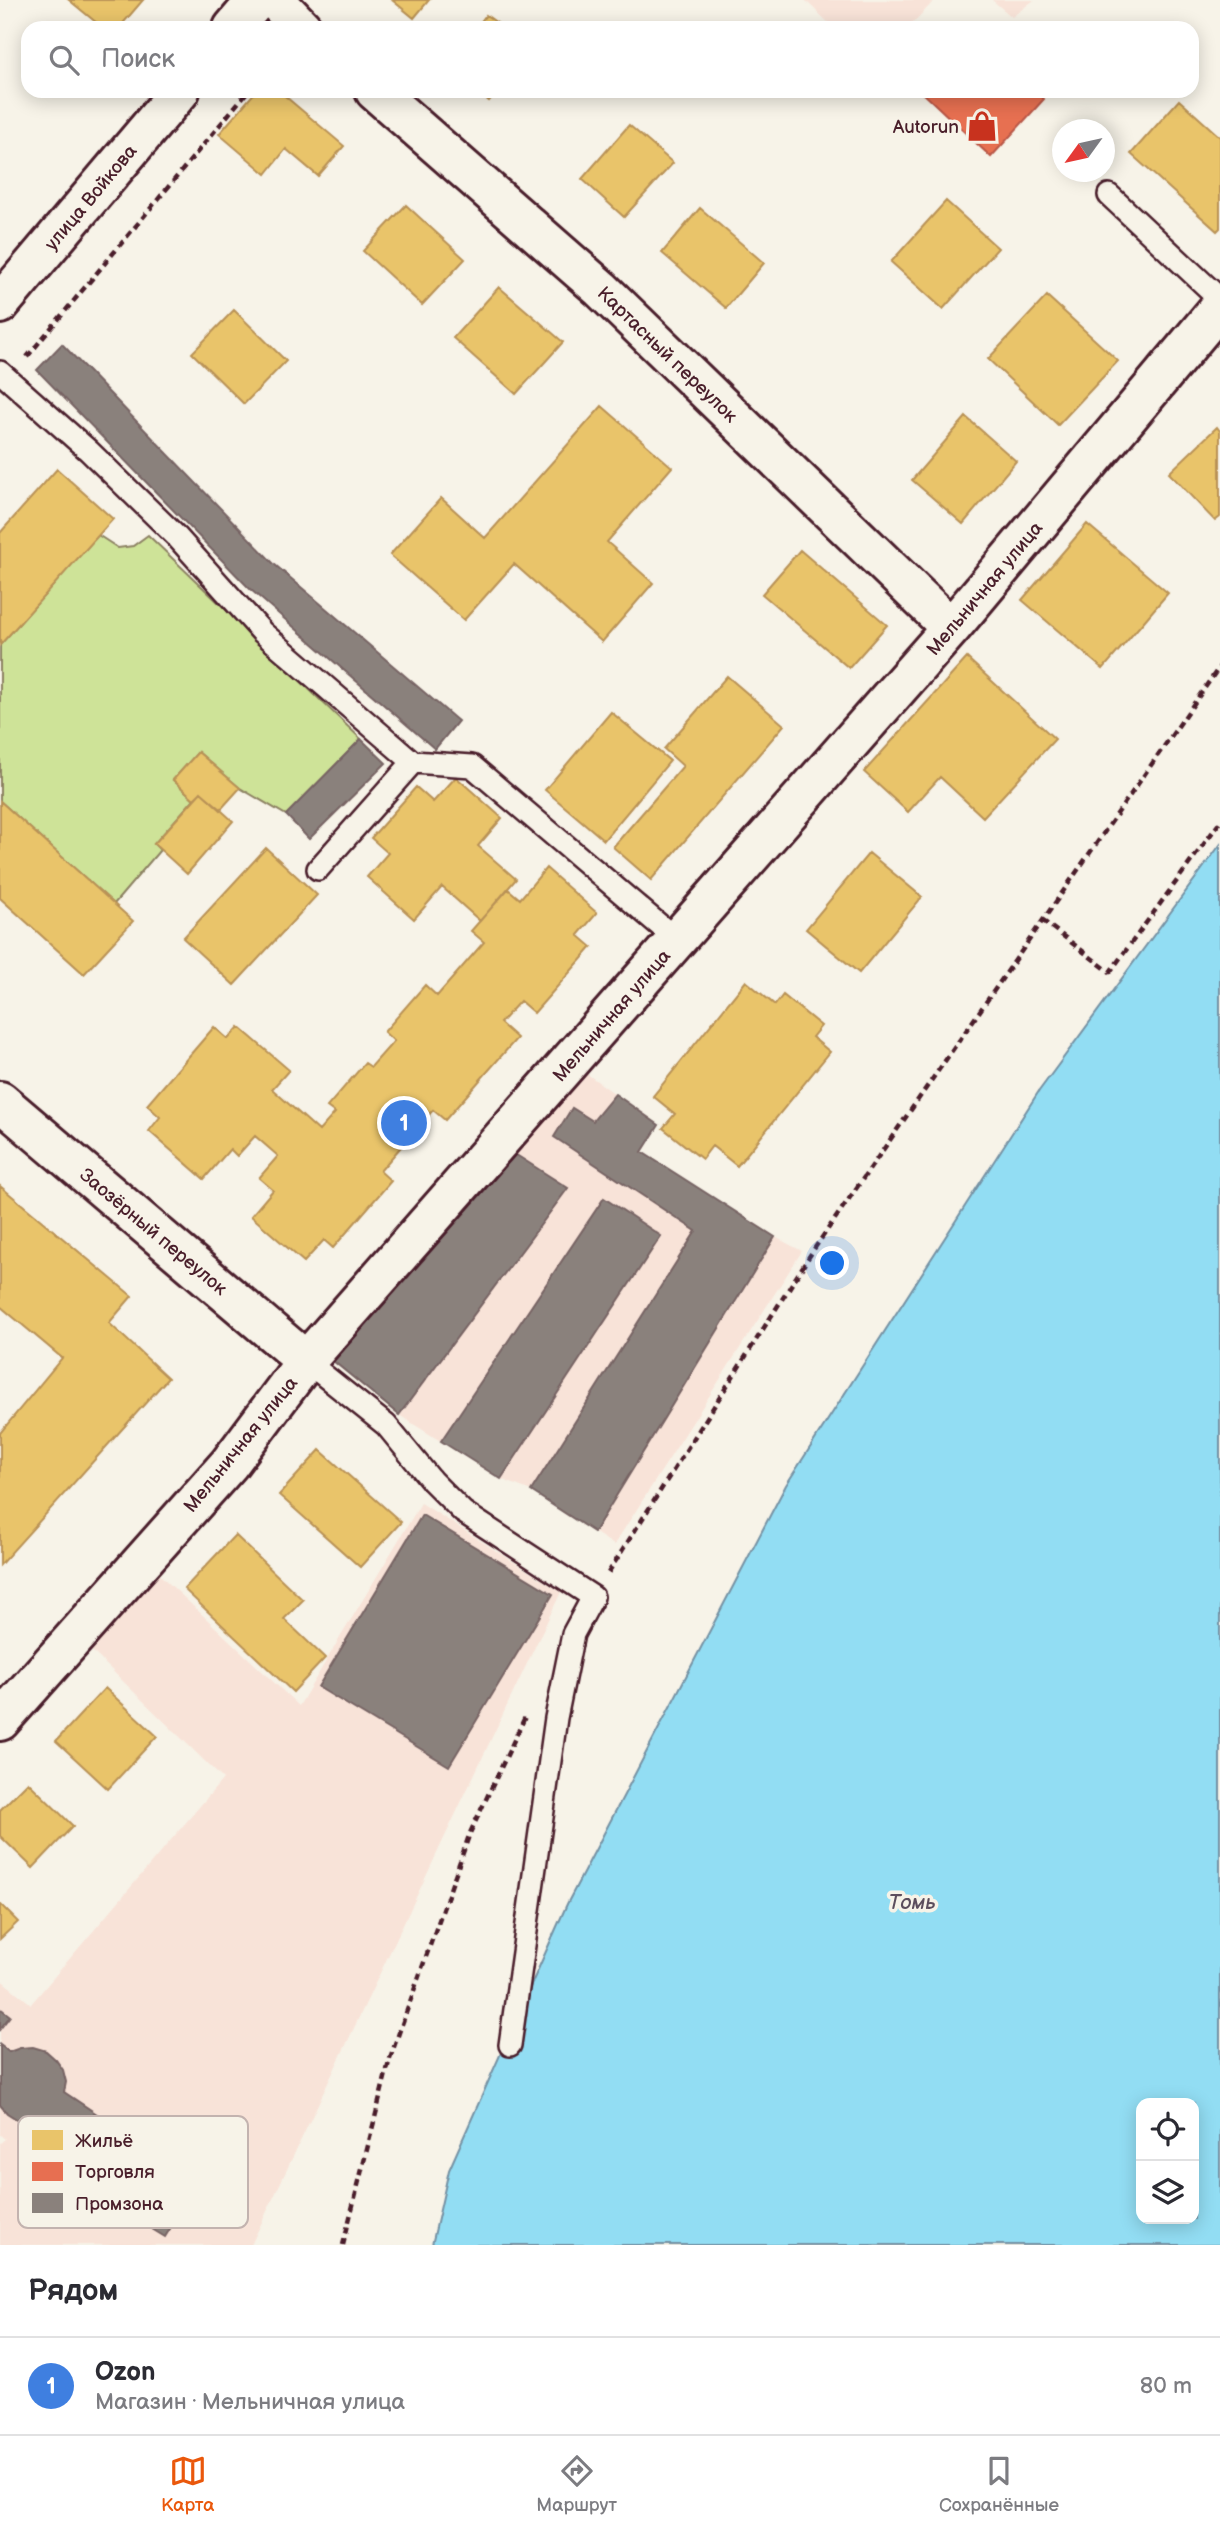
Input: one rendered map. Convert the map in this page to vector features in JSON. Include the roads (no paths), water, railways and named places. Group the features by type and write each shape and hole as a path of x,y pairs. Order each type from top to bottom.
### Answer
{"street":[{"path":"239,21 257,0"},
{"path":"275,0 295,21"},
{"name":"улица Войкова","path":"0,304 174,98"},
{"name":"Картасный переулок","path":"382,98 601,289 951,628"},
{"name":"Мельничная улица","path":"0,1721 229,1464 306,1361 951,628 1220,307"},
{"name":"Заозёрный переулок","path":"0,1101 306,1361"}],"lane":[{"path":"1109,195 1220,299"},
{"path":"5,375 177,537 262,632 413,762 472,766 677,940"},
{"path":"318,869 413,762"},
{"path":"306,1361 386,1425 432,1481 463,1512 593,1597 573,1634 556,1718 510,2045"}],"water":[{"name":"Томь","path":"1220,845 1220,2245 432,2245 449,2170 567,1904 786,1485 1039,1091"}],"place":[{"name":"Autorun","path":"982,126"},
{"name":"Ozon","path":"404,1123"}]}
